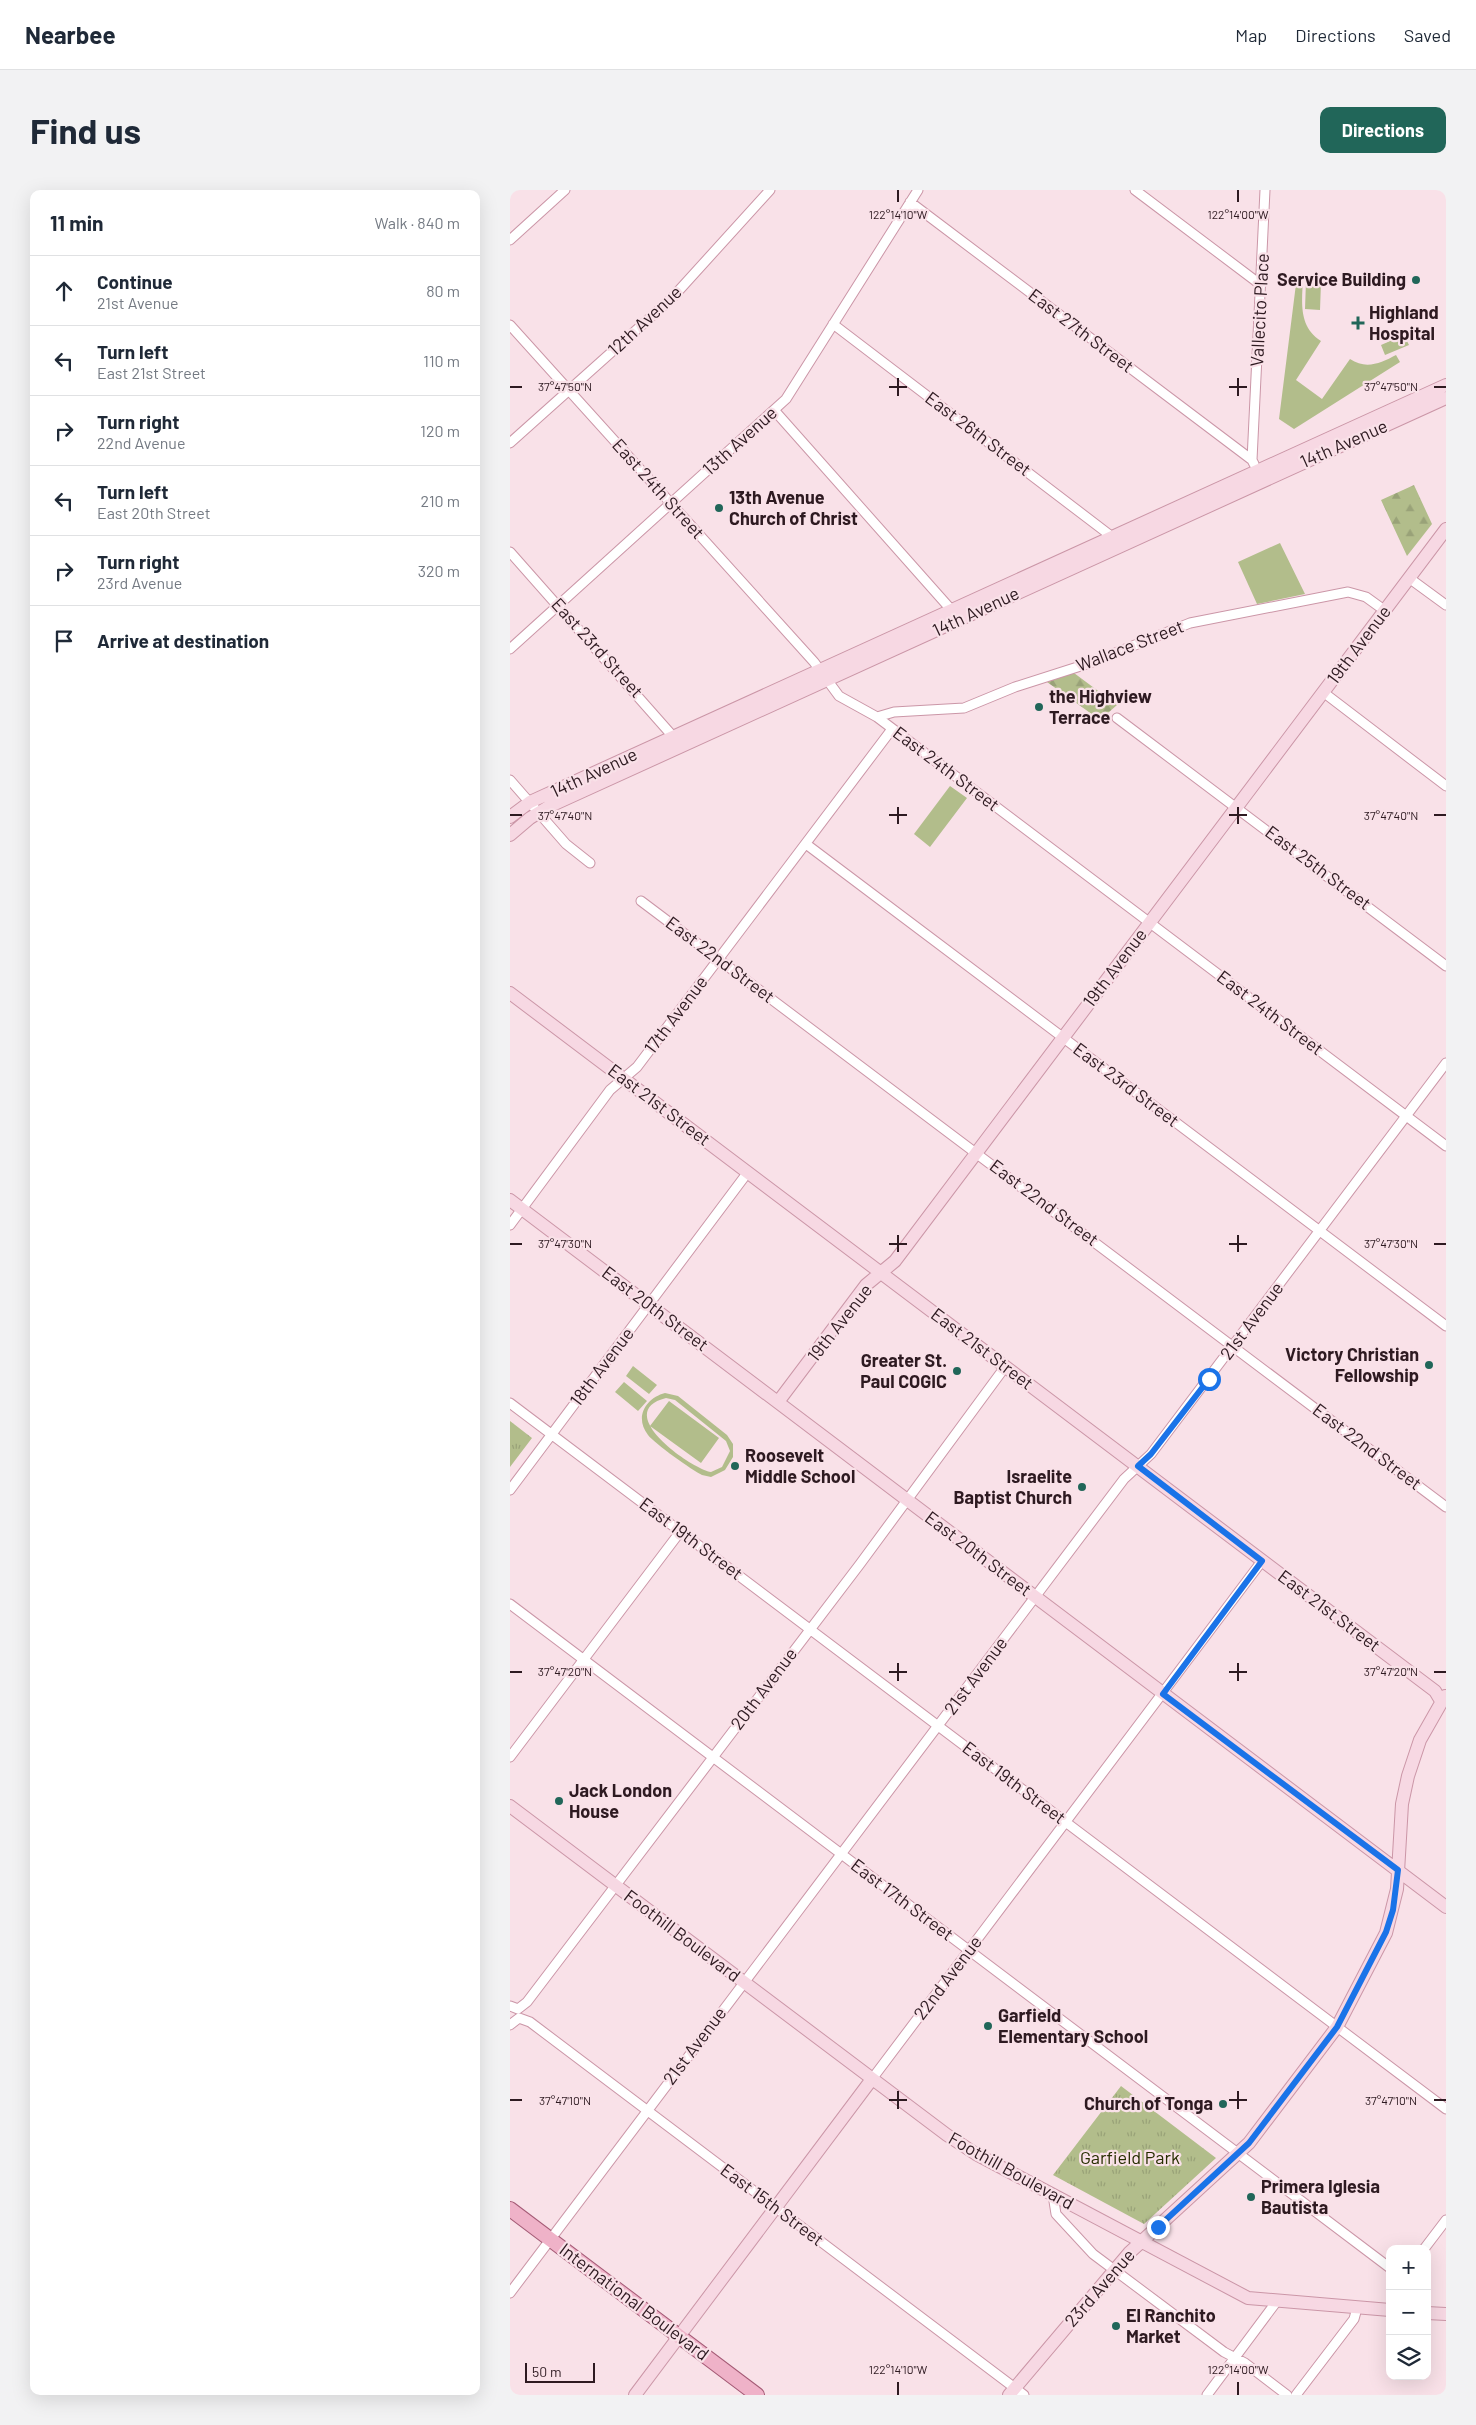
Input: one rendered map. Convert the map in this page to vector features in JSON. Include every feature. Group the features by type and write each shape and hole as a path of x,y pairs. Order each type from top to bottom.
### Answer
{"main road":[{"name":"International Boulevard","path":"510,2209 757,2395"}],"street":[{"path":"510,240 565,190"},
{"name":"12th Avenue","path":"510,443 672,298 770,190"},
{"name":"13th Avenue","path":"510,649 786,399 918,190"},
{"path":"1135,190 1261,285"},
{"name":"Vallecito Place","path":"1257,471 1265,190"},
{"name":"East 27th Street","path":"910,202 1257,471"},
{"name":"East 26th Street","path":"833,324 1117,542"},
{"name":"East 24th Street","path":"510,325 671,503 823,675 839,696 892,729 1446,1146"},
{"name":"14th Avenue","path":"510,835 539,812 677,742 1117,542 1257,471 1446,385"},
{"name":"14th Avenue","path":"1257,471 1446,398"},
{"path":"774,410 956,615"},
{"name":"19th Avenue","path":"778,1402 866,1285 895,1261 978,1153 1446,529"},
{"name":"East 23rd Street","path":"510,552 677,742"},
{"path":"1409,578 1446,605"},
{"name":"Wallace Street","path":"877,718 894,712 964,708 1015,687 1090,662 1190,623 1329,594 1348,592 1357,594 1384,610"},
{"path":"1323,692 1446,786"},
{"name":"East 25th Street","path":"1116,718 1237,807 1446,966"},
{"name":"17th Avenue","path":"510,1225 610,1090 637,1067 892,729"},
{"name":"14th Avenue","path":"510,817 530,802 677,742"},
{"path":"510,780 566,844 590,862"},
{"name":"East 23rd Street","path":"806,844 1446,1326"},
{"name":"East 22nd Street","path":"641,901 1446,1507"},
{"name":"East 21st Street","path":"510,993 1435,1691 1444,1702"},
{"name":"21st Avenue","path":"510,2293 1034,1597 1124,1479 1151,1454 1446,1063"},
{"name":"18th Avenue","path":"510,1490 748,1172"},
{"name":"East 20th Street","path":"510,1200 1446,1907"},
{"name":"20th Avenue","path":"514,2007 527,2002 907,1500 1005,1366"},
{"name":"East 19th Street","path":"510,1403 1446,2109"},
{"path":"510,1758 680,1532"},
{"name":"22nd Avenue","path":"635,2395 1262,1561"},
{"name":"East 17th Street","path":"510,1604 712,1758 1239,2152 1386,2265"},
{"name":"23rd Avenue","path":"1016,2393 1115,2270 1141,2242 1249,2143 1337,2027 1384,1938 1393,1910 1398,1870 1402,1804 1408,1776 1420,1740 1444,1702"},
{"name":"Foothill Boulevard","path":"510,1806 967,2149 1248,2298 1386,2310"},
{"name":"East 15th Street","path":"510,2025 519,2018 530,2022 1016,2393"},
{"path":"1053,2195 1056,2214 1093,2254 1234,2358 1288,2395"},
{"path":"1427,2245 1446,2220"},
{"path":"1207,2395 1277,2301"},
{"path":"1296,2395 1354,2319 1357,2308"},
{"path":"1431,2313 1446,2314"}],"green space":[{"path":"1297,276 1303,278 1302,305 1305,321 1308,328 1321,341 1296,380 1322,399 1350,359 1368,365 1385,361 1396,355 1400,362 1294,429 1279,419"},
{"path":"1306,281 1321,282 1320,310 1305,309"},
{"path":"1404,335 1409,345 1385,355 1381,345"},
{"path":"1414,485 1432,524 1407,556 1381,500"},
{"path":"1280,543 1305,594 1257,604 1238,562"},
{"path":"1074,673 1117,705 1100,720 1047,682"},
{"path":"950,786 967,798 930,847 914,834"},
{"path":"633,1366 657,1385 649,1394 626,1376"},
{"path":"624,1382 647,1401 638,1411 615,1392"},
{"path":"665,1393 678,1396 727,1435 733,1444 733,1457 725,1470 711,1477 702,1475 690,1468 648,1435 642,1422 642,1415 652,1399","holes":["666,1398 675,1400 726,1441 730,1451 722,1467 711,1472 687,1461 660,1439 651,1427 647,1415 651,1405"]},
{"path":"669,1401 719,1438 701,1463 650,1426"},
{"path":"510,1421 532,1438 510,1467"},
{"name":"Garfield Park","path":"1121,2086 1216,2158 1144,2224 1053,2175"}],"place":[{"name":"Service Building","path":"1416,280"},
{"name":"Highland Hospital","path":"1358,323"},
{"name":"13th Avenue Church of Christ","path":"719,508"},
{"name":"the Highview Terrace","path":"1039,707"},
{"name":"Victory Christian Fellowship","path":"1429,1365"},
{"name":"Greater St. Paul COGIC","path":"957,1371"},
{"name":"Roosevelt Middle School","path":"735,1466"},
{"name":"Israelite Baptist Church","path":"1082,1487"},
{"name":"Jack London House","path":"559,1801"},
{"name":"Garfield Elementary School","path":"988,2026"},
{"name":"Church of Tonga","path":"1223,2104"},
{"name":"Primera Iglesia Bautista","path":"1251,2197"},
{"name":"El Ranchito Market","path":"1116,2326"}],"route":[{"path":"1158,2227 1249,2143 1337,2027 1381,1944 1393,1910 1397,1889 1398,1870 1163,1694 1262,1561 1138,1466 1151,1454 1209,1379"}]}
